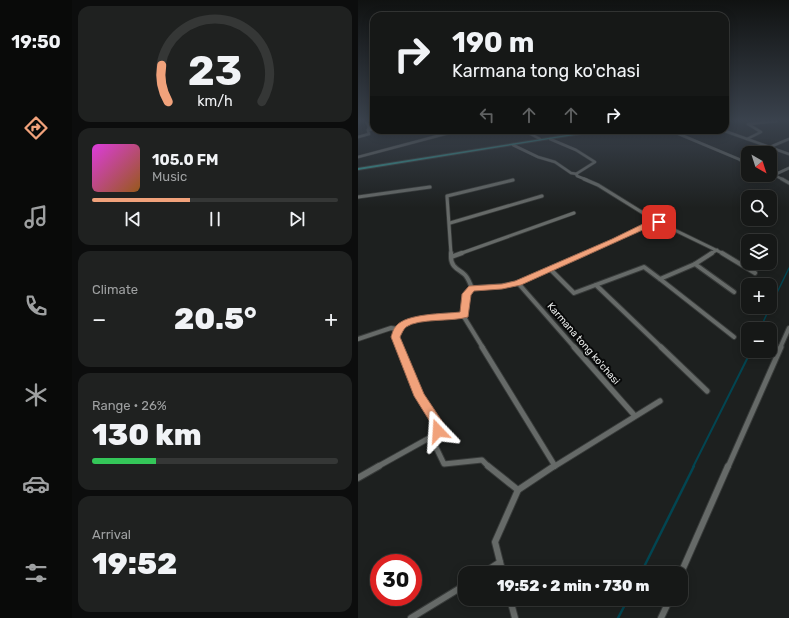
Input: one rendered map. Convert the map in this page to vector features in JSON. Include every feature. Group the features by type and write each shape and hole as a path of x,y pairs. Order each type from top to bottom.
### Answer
{"highway":[{"path":"358,168 472,150"},
{"path":"358,168 480,150"}],"street":[{"path":"358,156 382,150"},
{"path":"523,150 538,157 554,162 571,173 577,174 598,185 656,221 717,250 755,273"},
{"path":"576,150 595,162 577,174"},
{"path":"716,150 740,160"},
{"path":"778,150 789,154"},
{"path":"777,172 789,168"},
{"path":"777,177 789,183"},
{"path":"472,288 464,274 457,270 451,257 450,223 447,196 513,180"},
{"path":"358,197 430,187"},
{"path":"450,223 542,196"},
{"path":"451,257 574,213"},
{"path":"555,466 464,315 466,294 472,288 502,286 518,283 656,221"},
{"path":"660,280 695,264 717,250"},
{"path":"695,264 734,292"},
{"path":"550,269 574,293 644,267 734,337"},
{"name":"Karmana tong ko'chasi","path":"518,283 635,416"},
{"path":"596,285 707,391"},
{"path":"358,478 382,466 414,445 431,437 438,431 438,424 420,396 396,337 398,329 405,323 422,319 464,315"},
{"path":"358,339 391,328 398,329"},
{"path":"684,566 789,328"},
{"path":"501,566 495,542 518,490 660,401"},
{"path":"431,437 444,464 482,460 488,467 518,490"},
{"path":"494,566 500,562"},
{"path":"411,618 458,588"},
{"path":"512,606 515,618"},
{"path":"661,618 667,606"}],"waterway":[{"path":"763,322 789,268"},
{"path":"693,467 748,358"},
{"path":"644,566 694,466"},
{"path":"618,618 624,606"}],"route":[{"path":"438,431 438,424 420,396 396,337 398,329 405,323 422,319 464,315 466,294 472,288 502,286 518,283 639,230 656,221 659,222"}]}
